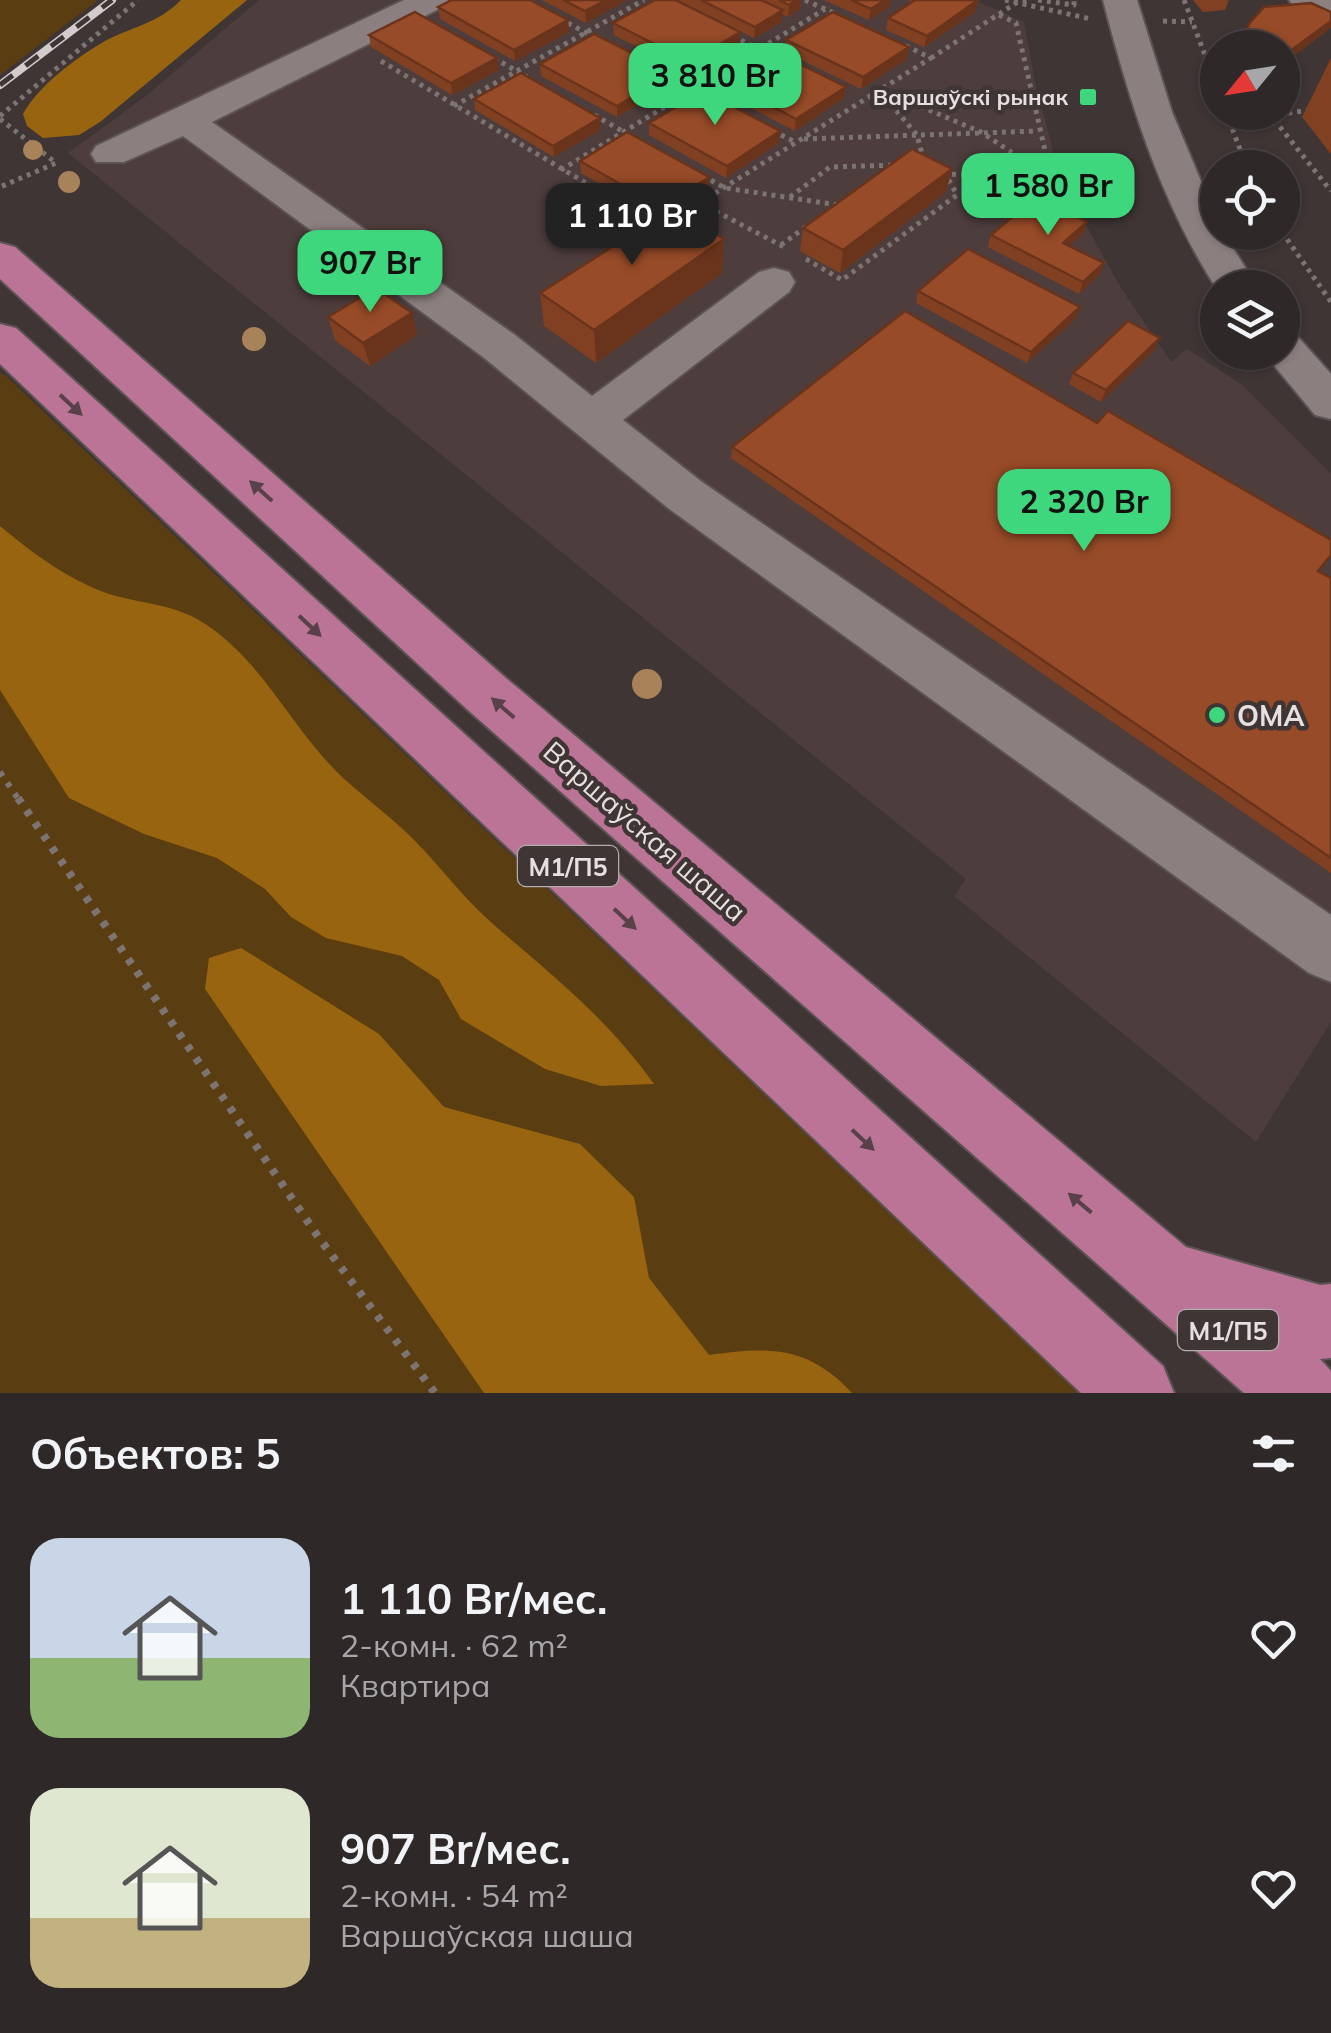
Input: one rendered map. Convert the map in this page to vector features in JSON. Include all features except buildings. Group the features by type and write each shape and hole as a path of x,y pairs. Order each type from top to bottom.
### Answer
{"highway":[{"name":"Варшаўская шаша","path":"0,256 488,695 1302,1393"},
{"name":"М1/П5","path":"0,339 1136,1393"},
{"path":"1155,1266 1248,1303 1320,1322 1331,1320"}],"street":[{"path":"110,154 432,0"},
{"path":"1306,0 1331,10"},
{"path":"1135,10 1148,94 1206,246 1224,270"},
{"path":"186,120 594,419 686,495 1331,952"},
{"path":"594,419 778,263"},
{"path":"1300,368 1331,403"}],"path":[{"path":"0,187 56,163 0,118 138,0"},
{"path":"454,106 644,0"},
{"path":"805,0 842,17"},
{"path":"1005,0 1077,19"},
{"path":"355,38 355,45 660,228 1016,2 1030,0"},
{"path":"1038,0 1074,5 1074,0"},
{"path":"1184,0 1200,43"},
{"path":"560,170 824,9"},
{"path":"1135,10 1192,22"},
{"path":"556,16 605,42"},
{"path":"998,16 1016,23 1038,131 1052,178"},
{"path":"786,20 800,26"},
{"path":"726,33 776,58"},
{"path":"896,42 931,58"},
{"path":"488,54 533,81"},
{"path":"658,70 710,98"},
{"path":"878,89 981,132 1052,178"},
{"path":"789,198 830,167 924,165 917,135 878,89"},
{"path":"845,92 862,100"},
{"path":"578,106 641,141"},
{"path":"1326,108 1281,114 1276,122 1331,190"},
{"path":"762,125 797,143"},
{"path":"804,139 1038,131"},
{"path":"880,175 894,165"},
{"path":"692,169 725,188 838,205"},
{"path":"935,170 946,175 1116,181"},
{"path":"699,203 778,263 842,280 957,194 946,175"},
{"path":"824,215 852,195"},
{"path":"778,263 809,225"},
{"path":"1295,250 1331,302"},
{"path":"0,772 319,1238 435,1393"}],"shaded area":[{"path":"0,0 98,0 0,75"},
{"path":"181,0 247,0 100,122 79,135 43,138 27,126 23,114 59,73 105,41 154,19"},
{"path":"259,0 974,0 1024,22 1036,87 1061,180 1121,288 1171,362 1187,349 1200,357 1200,370 1219,370 1241,384 1331,474 1331,1022 1256,1142 954,896 966,879 68,153 146,96"},
{"path":"0,373 6,376 1079,1393 0,1393"},
{"path":"0,526 38,556 80,581 109,594 187,614 219,634 255,670 335,770 425,851 482,914 598,1018 654,1084 601,1086 545,1069 461,1019 439,980 402,956 326,938 291,917 265,889 217,858 144,834 69,798 0,690"},
{"path":"241,948 379,1034 444,1107 580,1144 634,1197 649,1278 709,1355 786,1353 819,1366 852,1393 484,1393 205,989 209,958"}],"railway":[{"path":"0,85 112,0"}],"place":[{"name":"Варшаўскі рынак","path":"1088,97"},
{"name":"ОМА","path":"1217,715"}]}
